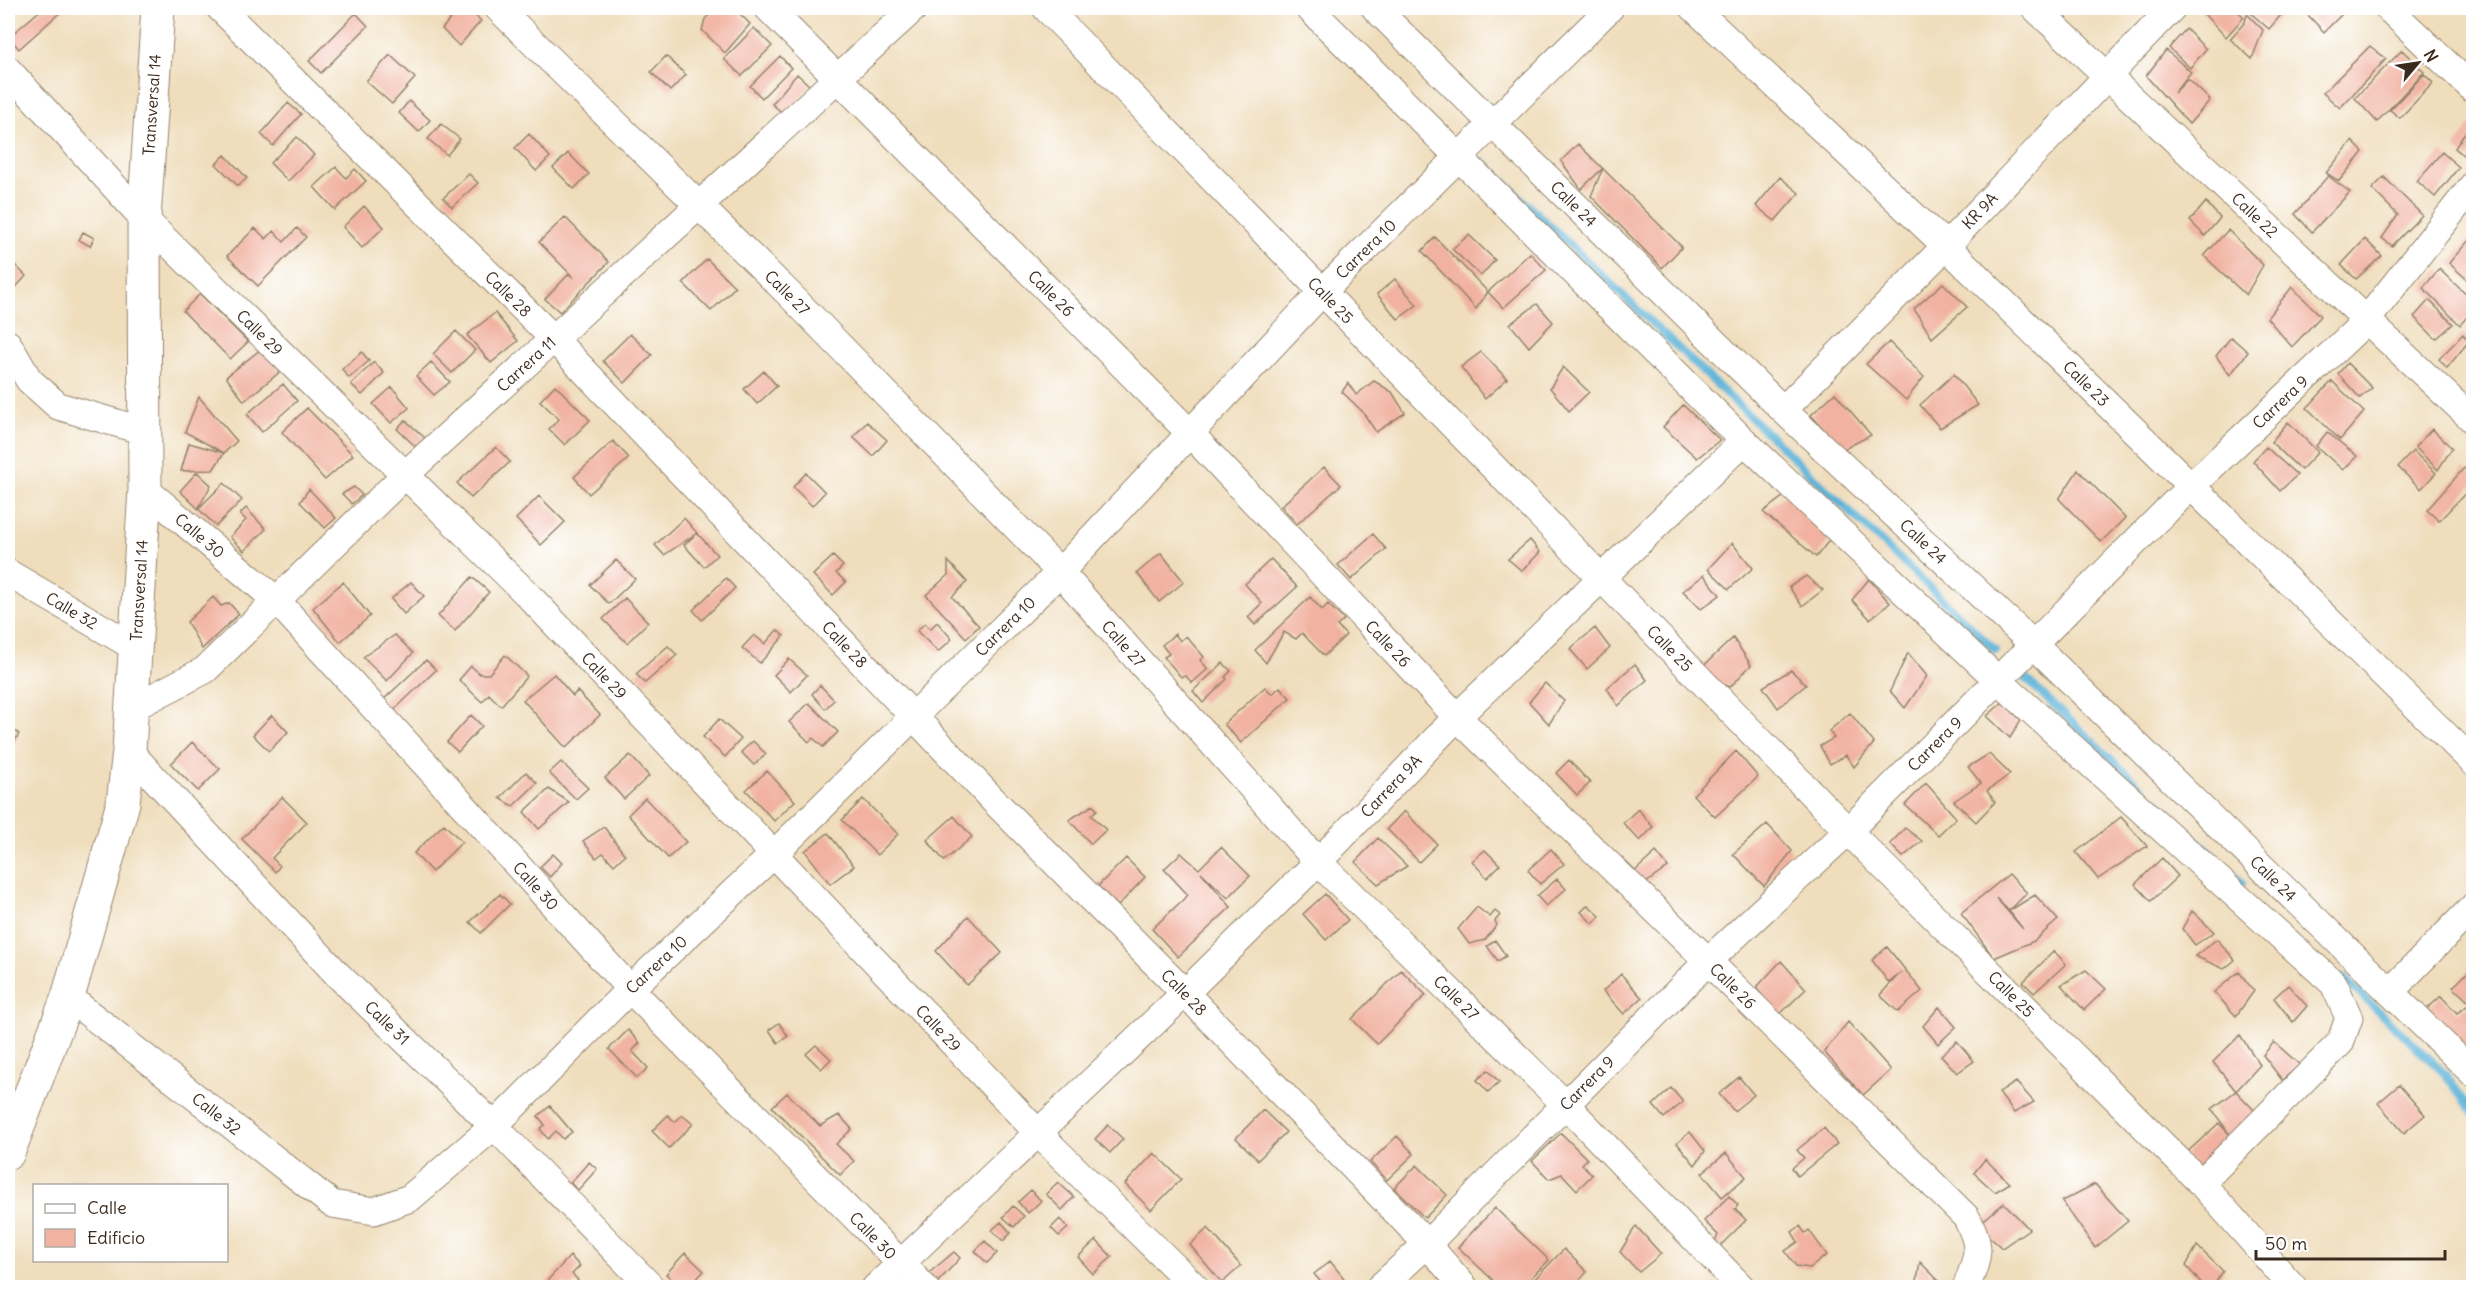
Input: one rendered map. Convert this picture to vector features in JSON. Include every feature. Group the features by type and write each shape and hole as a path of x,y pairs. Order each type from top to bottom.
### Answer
{"street":[{"name":"Transversal 14","path":"8,1153 68,997 123,803 129,752 145,489 144,219 158,8"},
{"name":"Calle 28","path":"220,8 554,338 994,801 1185,993 1427,1244 1465,1287"},
{"name":"Calle 27","path":"498,8 791,296 1060,572 1318,862 1566,1105 1742,1287"},
{"name":"Calle 26","path":"768,8 1189,432 1457,717 1708,961 1966,1217 1976,1235 1977,1257 1966,1287"},
{"name":"Carrera 11","path":"132,708 205,670 405,475 914,8"},
{"name":"Calle 25","path":"1046,8 1848,831 2201,1183 2294,1287"},
{"path":"1309,8 1459,154 1744,441 1999,681 2334,984 2349,1018 2340,1043 2201,1183"},
{"name":"Calle 24","path":"1375,8 1489,126 1783,410 2034,645 2474,1074"},
{"name":"Carrera 10","path":"374,1211 410,1198 494,1126 630,989 774,854 1060,572 1323,291 1459,154 1610,8"},
{"name":"Calle 23","path":"1694,8 1946,246 2474,763"},
{"name":"Calle 22","path":"2034,8 2474,422"},
{"name":"KR 9A","path":"1783,410 1946,246 2172,8"},
{"path":"2388,8 2474,90"},
{"name":"Calle 29","path":"8,70 144,219 526,592 1039,1134 1196,1287"},
{"name":"Carrera 9","path":"1379,1287 1427,1244 1708,961 1848,831 2190,487 2366,321 2474,184"},
{"path":"8,344 29,380 58,406 144,431"},
{"name":"Carrera 9A","path":"1039,1134 1318,862 1457,717 1744,441"},
{"name":"Calle 30","path":"145,489 277,601 630,989 925,1287"},
{"name":"Calle 32","path":"8,573 136,648"},
{"name":"Calle 31","path":"129,752 339,976 494,1126 652,1287"},
{"path":"2390,992 2474,906"},
{"name":"Calle 32","path":"68,997 332,1204 374,1211"},
{"path":"875,1287 1039,1134"}],"building":[{"path":"43,8 65,8 19,49 9,37"},
{"path":"459,8 467,8 481,21 459,46 442,29"},
{"path":"716,8 734,8 750,24 725,53 702,30 705,19"},
{"path":"2204,8 2234,8 2244,17 2226,37 2201,11"},
{"path":"2245,8 2287,8 2269,29"},
{"path":"2313,8 2348,8 2324,32 2307,14"},
{"path":"356,13 368,26 321,73 309,61"},
{"path":"2247,14 2263,30 2252,59 2230,39 2245,22"},
{"path":"754,28 772,46 742,76 724,59"},
{"path":"2186,29 2206,49 2190,68 2169,48"},
{"path":"2370,46 2386,59 2340,108 2323,93"},
{"path":"2166,50 2191,72 2174,93 2188,79 2210,100 2189,124 2146,76"},
{"path":"2402,50 2424,72 2377,122 2355,98"},
{"path":"390,55 415,78 392,104 366,81"},
{"path":"666,56 686,75 670,91 651,72"},
{"path":"780,56 791,68 762,98 750,86"},
{"path":"797,74 810,86 785,115 772,104"},
{"path":"2424,74 2433,83 2400,118 2390,110"},
{"path":"409,101 430,120 419,132 399,113"},
{"path":"288,103 301,114 273,146 261,134"},
{"path":"441,124 460,139 447,155 428,139"},
{"path":"2470,125 2474,128 2474,149 2468,159 2455,148"},
{"path":"529,134 550,157 536,171 515,148"},
{"path":"297,137 314,155 288,181 270,163"},
{"path":"2352,141 2363,152 2339,181 2326,173"},
{"path":"1578,144 1603,168 1581,189 1561,161"},
{"path":"2442,152 2459,167 2435,197 2417,181"},
{"path":"568,153 589,174 574,189 553,168"},
{"path":"225,155 247,178 238,186 216,164"},
{"path":"336,167 346,178 355,169 366,181 335,210 314,187"},
{"path":"1603,169 1682,247 1662,268 1591,196"},
{"path":"469,174 478,183 452,207 443,198"},
{"path":"2328,176 2350,192 2312,232 2295,214"},
{"path":"1780,177 1799,193 1775,221 1756,206"},
{"path":"2384,177 2422,215 2392,246 2382,238 2398,215 2372,189"},
{"path":"2206,202 2220,218 2205,236 2190,221"},
{"path":"364,206 384,227 362,248 343,227"},
{"path":"565,217 609,262 560,312 545,299 569,274 574,278 539,242"},
{"path":"255,228 266,239 274,231 284,242 297,228 306,237 258,286 227,256"},
{"path":"2228,230 2263,265 2246,295 2204,256"},
{"path":"83,232 94,238 90,246 79,240"},
{"path":"1469,235 1495,260 1481,276 1452,249"},
{"path":"1435,237 1488,292 1476,309 1422,251"},
{"path":"2365,239 2382,256 2356,279 2341,265"},
{"path":"2470,239 2474,243 2474,286 2449,263"},
{"path":"1530,253 1546,270 1503,308 1488,292"},
{"path":"8,258 26,276 8,296"},
{"path":"707,259 735,287 711,311 683,283"},
{"path":"2439,269 2474,302 2474,309 2460,325 2423,288"},
{"path":"1395,279 1417,305 1398,319 1377,294"},
{"path":"1943,283 1967,307 1932,338 1914,309"},
{"path":"2292,287 2321,316 2292,347 2267,318"},
{"path":"200,294 248,342 230,359 183,311"},
{"path":"2429,300 2453,324 2436,339 2414,317"},
{"path":"1537,304 1553,322 1529,347 1510,324"},
{"path":"495,313 518,341 491,363 467,335"},
{"path":"456,331 475,350 452,373 433,354"},
{"path":"630,334 652,355 625,383 603,361"},
{"path":"2463,334 2469,341 2447,368 2439,359"},
{"path":"2231,337 2248,352 2230,375 2216,356"},
{"path":"1889,342 1924,377 1906,400 1866,364"},
{"path":"261,349 280,372 244,401 226,377"},
{"path":"362,352 369,361 349,378 342,369"},
{"path":"1481,352 1507,379 1485,399 1461,367"},
{"path":"374,362 384,373 362,395 351,384"},
{"path":"431,362 450,382 434,395 416,376"},
{"path":"2347,363 2372,388 2360,398 2338,374"},
{"path":"1563,367 1589,392 1569,411 1550,388"},
{"path":"764,371 777,386 757,404 744,389"},
{"path":"1954,374 1978,405 1940,428 1920,405"},
{"path":"1374,381 1392,392 1405,413 1376,432 1362,411 1342,392 1348,383 1356,395"},
{"path":"2332,381 2364,412 2340,440 2307,408"},
{"path":"283,384 297,401 262,432 247,414"},
{"path":"555,385 590,420 565,445 549,429 559,419 540,401"},
{"path":"392,387 409,408 391,423 373,404"},
{"path":"1835,393 1871,435 1842,450 1811,415"},
{"path":"199,397 237,441 224,453 185,432"},
{"path":"1683,405 1720,440 1697,458 1663,427"},
{"path":"307,408 353,455 325,480 282,432"},
{"path":"405,420 425,438 416,447 397,429"},
{"path":"867,422 887,440 873,456 853,437"},
{"path":"2288,422 2318,452 2301,470 2271,442"},
{"path":"2432,429 2452,448 2438,470 2415,447"},
{"path":"2327,432 2357,456 2343,470 2316,446"},
{"path":"613,441 629,458 589,494 574,477"},
{"path":"189,443 224,453 213,470 181,471"},
{"path":"496,447 510,462 471,498 457,483"},
{"path":"2266,447 2297,475 2280,491 2253,461"},
{"path":"2413,451 2436,473 2421,489 2398,467"},
{"path":"1324,467 1341,485 1297,524 1281,506"},
{"path":"2464,468 2474,476 2474,484 2439,521 2427,510"},
{"path":"2078,470 2125,518 2101,542 2059,499"},
{"path":"197,472 211,485 198,509 180,491"},
{"path":"806,473 825,492 812,506 793,487"},
{"path":"224,483 242,500 216,526 198,509"},
{"path":"354,487 362,495 352,504 342,494"},
{"path":"309,489 336,518 325,528 300,502"},
{"path":"1788,493 1831,538 1816,557 1763,512"},
{"path":"539,496 565,522 541,545 516,519"},
{"path":"246,508 266,529 244,551 230,537 246,520 240,514"},
{"path":"684,518 697,533 664,555 655,545"},
{"path":"697,533 717,555 704,567 684,545"},
{"path":"1373,534 1386,549 1351,580 1338,565"},
{"path":"1530,540 1540,552 1522,571 1508,559"},
{"path":"1732,543 1753,568 1729,589 1708,569"},
{"path":"1161,553 1184,582 1159,602 1137,573"},
{"path":"833,556 843,566 836,573 846,582 833,595 813,575"},
{"path":"1271,559 1297,587 1255,625 1248,617 1262,603 1245,584"},
{"path":"616,560 635,579 609,604 590,585"},
{"path":"948,561 967,582 952,597 979,626 966,638 926,595 948,575"},
{"path":"1704,575 1720,595 1701,609 1683,591"},
{"path":"1806,576 1823,590 1802,606 1789,587"},
{"path":"472,577 489,592 455,631 438,616"},
{"path":"726,578 735,588 702,620 693,610"},
{"path":"1869,579 1890,603 1870,619 1852,600"},
{"path":"343,582 370,616 340,642 313,608"},
{"path":"411,582 424,596 404,614 391,599"},
{"path":"213,597 221,606 229,603 239,614 202,649 187,622"},
{"path":"1310,597 1322,610 1328,604 1344,620 1337,626 1346,635 1324,656 1302,633 1296,639 1284,632 1266,663 1255,650"},
{"path":"625,598 648,622 627,643 603,619"},
{"path":"937,622 952,639 938,652 917,631 925,623 930,629"},
{"path":"1595,628 1610,648 1587,669 1570,649"},
{"path":"777,630 784,636 760,663 742,648 754,635 765,644"},
{"path":"1175,634 1180,641 1186,636 1204,657 1200,660 1208,669 1192,683 1186,676 1181,677 1164,657 1169,654 1162,645"},
{"path":"395,635 413,653 387,681 363,657"},
{"path":"1733,638 1751,665 1730,687 1696,673"},
{"path":"668,646 677,655 645,683 636,674"},
{"path":"1908,653 1927,676 1905,708 1890,691"},
{"path":"505,655 527,676 501,706 489,694 482,702 459,680 471,666 480,674 489,674"},
{"path":"789,659 807,675 791,692 774,675"},
{"path":"426,660 436,670 392,712 382,701"},
{"path":"1223,663 1231,671 1225,677 1227,679 1203,703 1193,691"},
{"path":"1635,664 1647,680 1618,706 1607,688"},
{"path":"1791,670 1806,685 1778,708 1763,687"},
{"path":"554,674 573,696 577,691 600,715 566,748 523,700"},
{"path":"1545,683 1564,701 1549,724 1529,702"},
{"path":"820,685 834,700 825,709 812,694"},
{"path":"1265,687 1272,694 1280,687 1290,698 1241,743 1224,724"},
{"path":"2003,702 2021,720 2010,738 1987,716"},
{"path":"809,703 838,732 823,747 813,738 809,742 789,722"},
{"path":"1850,713 1874,743 1854,767 1846,755 1830,764 1820,746 1834,738 1829,731"},
{"path":"272,715 288,732 269,751 253,735"},
{"path":"471,715 482,726 458,752 447,742"},
{"path":"719,719 741,739 725,757 703,737"},
{"path":"8,726 19,734 8,752"},
{"path":"753,741 766,754 754,765 741,752"},
{"path":"192,742 220,769 198,791 171,764"},
{"path":"1736,751 1758,777 1715,817 1693,795"},
{"path":"1989,754 2010,774 1987,791 1995,802 1976,822 1954,801 1981,783 1968,767"},
{"path":"630,755 649,776 624,799 605,778"},
{"path":"1569,760 1590,783 1577,795 1556,773"},
{"path":"561,762 588,788 576,799 549,773"},
{"path":"767,771 795,801 774,821 746,790"},
{"path":"526,772 537,783 513,806 500,798"},
{"path":"1926,783 1956,818 1938,835 1905,805"},
{"path":"549,789 569,802 539,829 524,812"},
{"path":"282,797 307,822 272,858 280,866 275,872 242,839"},
{"path":"645,798 686,842 668,858 628,815"},
{"path":"863,799 898,834 877,855 842,820"},
{"path":"1093,805 1097,810 1091,815 1106,830 1091,844 1069,820"},
{"path":"1638,809 1653,827 1640,841 1623,823"},
{"path":"1404,811 1437,844 1419,862 1387,829"},
{"path":"954,816 972,837 944,861 927,840"},
{"path":"2121,817 2147,846 2098,879 2076,852"},
{"path":"444,824 462,842 432,872 414,853"},
{"path":"1767,824 1792,851 1764,886 1733,854"},
{"path":"604,827 625,855 614,865 603,853 596,858 583,841"},
{"path":"1905,828 1922,841 1903,857 1890,844"},
{"path":"828,833 854,866 830,884 805,851"},
{"path":"1378,838 1407,866 1378,884 1355,862"},
{"path":"1221,847 1250,876 1228,898 1201,872 1231,907 1178,957 1152,929 1188,895 1164,869 1181,853 1199,869"},
{"path":"1551,849 1564,864 1540,884 1528,870"},
{"path":"1485,850 1500,865 1487,878 1472,861"},
{"path":"1656,852 1668,867 1643,885 1634,872"},
{"path":"553,854 562,863 550,877 540,867"},
{"path":"1126,858 1145,877 1118,906 1098,886"},
{"path":"2162,858 2178,876 2151,901 2135,884"},
{"path":"2009,874 2027,893 2009,911 2035,895 2058,920 2034,941 1994,958 1961,913","holes":["1996,898 2009,911 2023,929"]},
{"path":"1557,879 1566,889 1546,906 1537,896"},
{"path":"500,894 510,904 481,933 470,922"},
{"path":"1325,894 1348,920 1326,940 1303,914"},
{"path":"1588,905 1600,916 1593,924 1581,912"},
{"path":"1477,907 1490,917 1495,911 1500,915 1495,921 1497,925 1485,940 1469,944 1458,929"},
{"path":"2192,911 2214,932 2195,945 2182,929"},
{"path":"968,916 1002,953 967,985 936,951"},
{"path":"2217,939 2235,960 2224,969 2195,956"},
{"path":"1495,940 1506,956 1498,961 1487,946"},
{"path":"1887,947 1922,991 1898,1012 1880,995 1901,972 1889,983 1872,960"},
{"path":"2054,951 2066,964 2034,993 2023,982"},
{"path":"1781,961 1806,989 1779,1015 1756,988"},
{"path":"2474,966 2474,1007 2453,987"},
{"path":"1401,970 1426,995 1377,1044 1352,1019"},
{"path":"2086,970 2106,989 2084,1010 2061,985"},
{"path":"2239,972 2254,991 2236,1016 2214,992"},
{"path":"1621,974 1642,998 1624,1014 1603,991"},
{"path":"2288,985 2307,1006 2293,1022 2274,998"},
{"path":"2441,996 2457,1013 2467,1006 2474,1014 2474,1059 2427,1009"},
{"path":"1939,1007 1956,1027 1938,1044 1923,1026"},
{"path":"1848,1022 1891,1070 1863,1095 1824,1052"},
{"path":"779,1023 788,1036 778,1043 769,1030"},
{"path":"628,1030 640,1043 632,1051 648,1068 637,1078 609,1049"},
{"path":"2240,1035 2260,1065 2236,1091 2213,1062"},
{"path":"1957,1041 1974,1061 1957,1073 1941,1055"},
{"path":"2274,1042 2300,1065 2282,1080 2263,1055"},
{"path":"816,1045 831,1059 821,1069 806,1054"},
{"path":"1488,1070 1499,1082 1488,1092 1477,1080"},
{"path":"1739,1077 1754,1095 1734,1111 1719,1094"},
{"path":"2016,1082 2034,1102 2014,1113 1999,1093"},
{"path":"2399,1085 2425,1115 2404,1133 2378,1103"},
{"path":"1671,1088 1683,1102 1664,1118 1653,1105"},
{"path":"2236,1091 2254,1110 2232,1139 2199,1170 2184,1155 2219,1123 2230,1135 2212,1109"},
{"path":"787,1093 820,1126 839,1115 852,1129 836,1144 854,1161 840,1175 772,1107"},
{"path":"550,1106 572,1132 563,1139 556,1131 548,1139 540,1129 545,1125 538,1116"},
{"path":"1263,1110 1286,1132 1258,1160 1236,1138"},
{"path":"668,1115 675,1122 682,1115 693,1124 669,1148 652,1131"},
{"path":"1108,1125 1123,1139 1110,1153 1095,1139"},
{"path":"1824,1128 1837,1144 1798,1176 1792,1168 1804,1158 1797,1150"},
{"path":"1690,1132 1705,1151 1695,1165 1677,1143"},
{"path":"1561,1133 1587,1159 1582,1164 1592,1175 1577,1190 1562,1174 1549,1179 1532,1161"},
{"path":"1397,1136 1414,1154 1387,1180 1370,1162"},
{"path":"1154,1153 1181,1179 1151,1210 1125,1184"},
{"path":"1726,1153 1746,1177 1722,1197 1702,1173"},
{"path":"1985,1159 2010,1183 1995,1192 1974,1173"},
{"path":"589,1162 597,1169 578,1190 570,1183"},
{"path":"1417,1165 1447,1195 1425,1218 1394,1188"},
{"path":"1058,1182 1074,1197 1062,1210 1046,1194"},
{"path":"2095,1184 2128,1221 2095,1248 2062,1201"},
{"path":"1031,1190 1041,1201 1028,1213 1018,1202"},
{"path":"1729,1196 1738,1205 1735,1209 1746,1220 1719,1247 1715,1242 1718,1235 1704,1221"},
{"path":"2004,1203 2029,1229 2002,1248 1977,1226"},
{"path":"1013,1206 1024,1216 1014,1227 1003,1217"},
{"path":"1495,1208 1549,1260 1522,1287 1500,1287 1458,1247"},
{"path":"1060,1219 1068,1228 1059,1236 1051,1228"},
{"path":"1001,1222 1011,1233 1003,1241 992,1230"},
{"path":"1636,1226 1661,1254 1639,1272 1620,1252"},
{"path":"1800,1226 1805,1233 1809,1230 1827,1255 1810,1268 1796,1266 1785,1251 1798,1242 1792,1232"},
{"path":"1208,1228 1241,1266 1222,1283 1190,1245"},
{"path":"1096,1240 1112,1257 1093,1274 1078,1257"},
{"path":"985,1241 997,1253 987,1263 975,1251"},
{"path":"2197,1246 2223,1271 2213,1287 2205,1287 2186,1266"},
{"path":"1564,1249 1587,1272 1572,1287 1527,1287"},
{"path":"954,1252 960,1258 938,1282 929,1273"},
{"path":"685,1253 704,1271 689,1287 680,1287 666,1274"},
{"path":"570,1256 580,1266 572,1274 578,1280 571,1287 564,1283 560,1287 551,1287 546,1282"},
{"path":"1330,1261 1351,1287 1325,1287 1314,1274"},
{"path":"1920,1262 1945,1287 1916,1287"}],"waterway":[{"path":"1483,162 1995,650"},
{"path":"2023,676 2242,883"},
{"path":"2343,978 2445,1074 2474,1115"}]}
